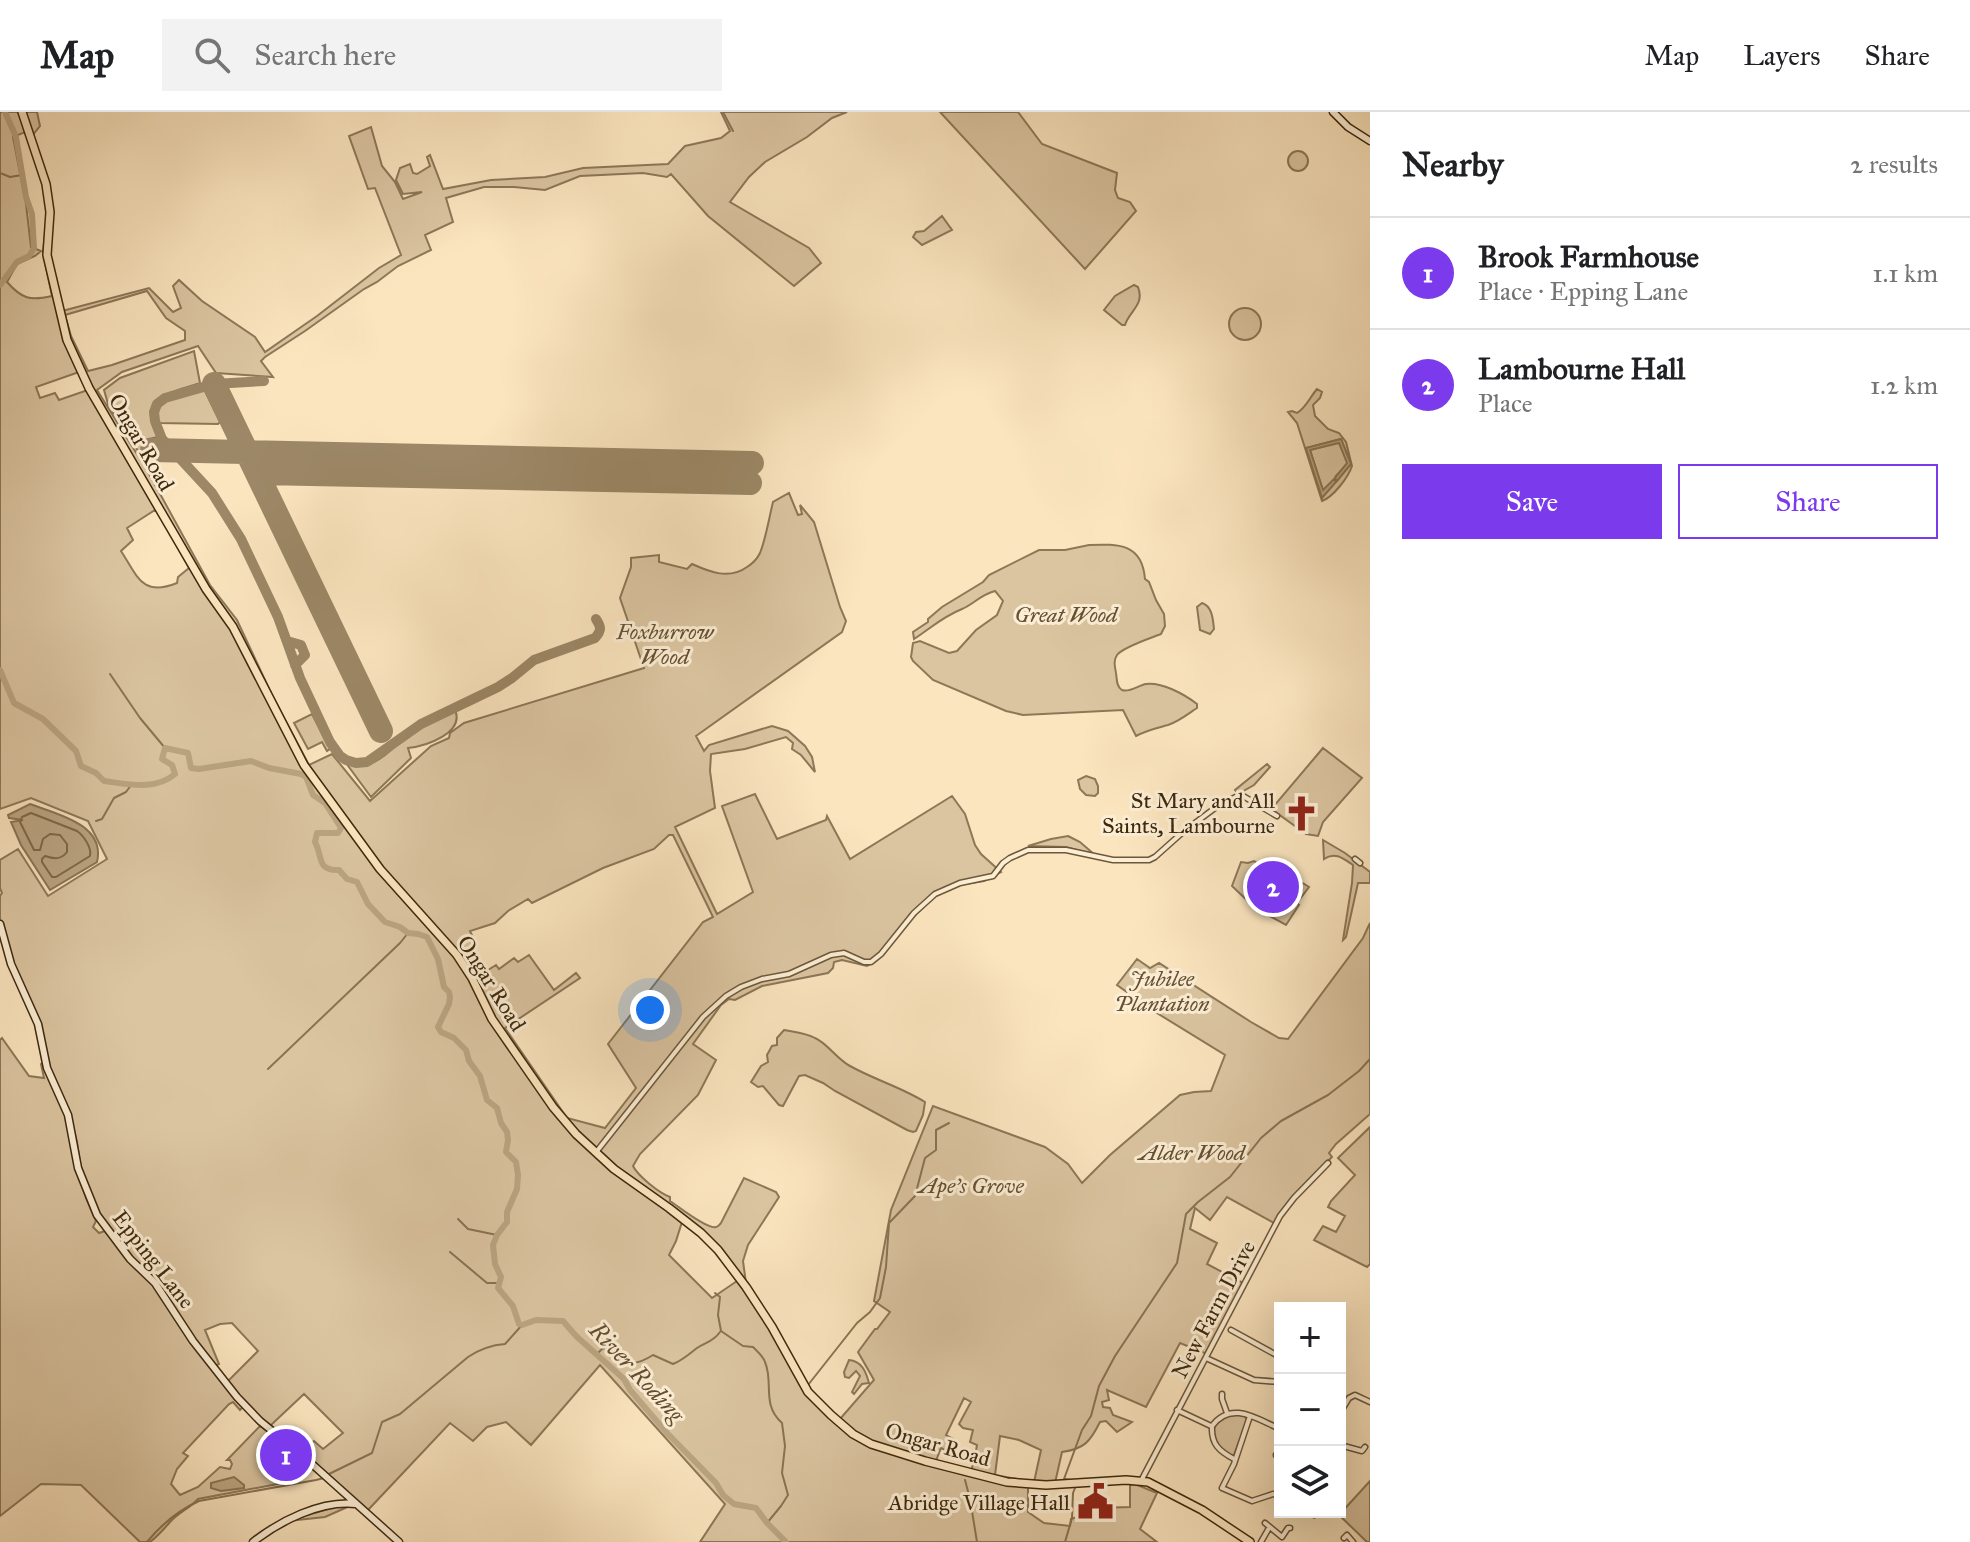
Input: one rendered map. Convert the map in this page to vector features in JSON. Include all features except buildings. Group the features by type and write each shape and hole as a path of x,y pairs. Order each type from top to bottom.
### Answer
{"main road":[{"name":"Ongar Road","path":"22,112 46,184 50,212 47,255 67,340 89,388 206,589 233,627 304,765 380,869 457,955 492,1019 576,1134 614,1169 669,1208 718,1250 772,1327 808,1392 853,1434 871,1444 938,1465 1007,1482 1046,1485 1141,1481 1158,1486 1202,1510 1250,1542"}],"street":[{"path":"1333,112 1348,127 1370,141"},
{"path":"596,1153 703,1017 741,987 789,974 831,955 844,953 871,962 935,894 960,883 993,876 1003,863 1028,850 1066,850 1113,860 1149,860 1219,805 1236,797 1243,796 1277,816"},
{"name":"Epping Lane","path":"0,924 11,964 38,1024 47,1068 68,1115 78,1168 97,1215 130,1259 157,1286 193,1341 237,1397 260,1421 399,1542"},
{"name":"New Farm Drive","path":"1141,1481 1280,1216 1328,1163"},
{"path":"1231,1330 1274,1354"},
{"path":"1206,1358 1254,1380 1274,1382"},
{"path":"1222,1394 1227,1413"},
{"path":"1346,1403 1355,1395 1370,1402"},
{"path":"1177,1410 1212,1426"},
{"path":"1234,1459 1214,1444 1212,1426 1217,1420 1227,1413 1238,1412 1274,1426"},
{"path":"1250,1416 1234,1464 1222,1488 1252,1501 1274,1494"},
{"path":"1344,1446 1362,1451 1365,1447"},
{"path":"338,1504 343,1492"},
{"path":"253,1542 289,1519 338,1504 357,1504"},
{"path":"1261,1542 1267,1526 1282,1537 1290,1528"},
{"path":"1344,1538 1347,1535 1353,1542"}],"green space":[{"path":"0,112 37,112 40,126 32,136 47,183 49,255 62,311 149,288 173,312 181,308 173,286 179,280 202,301 255,337 265,352 401,255 375,188 368,189 349,136 371,127 382,166 403,199 422,192 403,194 396,180 400,168 410,164 413,173 417,174 430,166 427,157 430,155 443,189 491,180 545,177 583,168 668,164 685,146 721,138 730,131 721,112 847,112 832,118 765,162 730,202 809,248 821,263 794,286 708,216 671,174 667,177 643,173 580,176 545,190 484,187 446,198 453,222 425,235 431,250 398,266 265,357 261,361 273,377 216,373 198,346 122,372 97,390 147,470 210,585 237,620 309,765 332,754 370,801 431,746 449,738 450,733 464,723 644,668 620,598 631,558 659,555 659,562 687,569 692,564 713,572 733,573 749,566 759,555 773,502 789,493 798,515 802,514 800,505 814,522 846,621 842,632 696,736 704,751 709,745 772,726 788,731 805,746 812,757 815,772 792,749 793,743 786,737 745,749 711,754 715,808 675,827 717,914 753,892 722,806 755,794 777,839 826,820 827,816 850,859 952,796 965,814 975,845 1001,872 984,881 959,885 935,896 909,921 876,961 867,966 842,960 834,962 828,973 762,986 721,1005 693,1044 716,1060 698,1095 640,1154 633,1166 649,1184 670,1197 670,1201 712,1227 721,1223 744,1178 776,1192 779,1197 748,1245 743,1261 746,1283 726,1258 682,1222 669,1255 712,1298 737,1281 760,1312 804,1390 840,1419 874,1380 858,1352 890,1312 874,1301 891,1210 933,1106 1045,1147 1068,1164 1082,1183 1180,1095 1211,1091 1225,1055 1117,985 1137,959 1150,968 1159,963 1251,1022 1279,1038 1288,1039 1363,938 1370,923 1370,1114 1336,1144 1329,1153 1332,1157 1293,1196 1274,1223 1227,1197 1210,1220 1195,1208 1190,1229 1217,1243 1207,1264 1243,1283 1207,1354 1180,1343 1146,1407 1107,1390 1109,1400 1102,1402 1103,1407 1110,1408 1113,1415 1132,1422 1117,1432 1106,1421 1100,1422 1086,1443 1062,1452 1055,1483 1034,1482 1041,1450 1000,1436 995,1475 1028,1481 1028,1512 1044,1523 1070,1526 1071,1519 1078,1513 1095,1512 1096,1508 1130,1507 1130,1485 1135,1484 1157,1493 1140,1529 1157,1542 700,1542 725,1504 600,1365 531,1445 506,1422 487,1427 473,1441 450,1423 368,1510 303,1452 314,1441 323,1449 343,1433 304,1394 270,1426 251,1410 228,1381 258,1351 232,1323 220,1324 205,1330 219,1364 215,1366 195,1342 156,1282 131,1258 96,1210 82,1176 70,1114 52,1075 43,1039 12,963 0,918 0,860 18,849 48,896 107,859 88,821 31,798 0,809","holes":["25,132 43,184 47,213 43,253 52,296 27,297 7,282 17,264 41,251 31,247 13,137","147,291 166,318 185,331 185,340 88,371 71,336 65,315","79,372 88,390 59,400 55,393 40,398 36,387","155,510 160,514 189,568 178,577 177,583 156,588 142,582 121,551 133,540 127,528","673,835 713,917 703,922 608,1044 636,1088 605,1128 567,1118 505,1028 580,978 576,973 554,990 529,955 518,962 514,958 499,969 496,965 475,983 495,1022 459,954 476,944 470,931 495,923 528,899 532,903 603,868 654,849","964,1398 971,1402 959,1424 973,1430 970,1442 977,1445 969,1476 934,1466 941,1448 949,1452 955,1440 946,1435"]},
{"path":"940,112 1018,112 1042,144 1117,173 1115,190 1118,198 1130,202 1136,211 1085,269"},
{"path":"1294,151 1302,151 1308,161 1302,171 1294,171 1288,165 1288,157"},
{"path":"942,216 952,230 922,245 913,237 916,232 924,231"},
{"path":"1134,285 1140,293 1138,303 1125,325 1122,325 1104,310 1115,296"},
{"path":"1245,308 1256,313 1261,324 1256,335 1245,340 1234,335 1229,324 1234,313"},
{"path":"194,351 200,383 168,394 154,405 152,423 158,437 144,440 147,465 108,404 104,390 120,378"},
{"path":"204,389 220,422 218,424 159,423 160,407 165,402"},
{"path":"1317,389 1322,392 1313,405 1315,416 1346,442 1352,466 1340,486 1322,501 1297,423 1288,412 1300,411","holes":["1341,439 1351,464 1335,477 1348,463 1339,442 1310,450 1323,491 1307,448"]},
{"name":"Great Wood","path":"1089,545 1119,546 1134,552 1164,614 1165,626 1161,634 1117,655 1115,664 1119,687 1128,690 1152,684 1186,696 1197,704 1197,708 1183,718 1136,736 1123,710 1023,715 1006,711 933,680 913,661 913,643 920,641 949,653 957,651 976,630 997,615 1003,601 995,591 948,616 914,639 913,632 942,607 983,582 989,575 1039,550 1065,550"},
{"path":"1202,603 1208,607 1212,617 1214,629 1210,634 1200,630 1197,607"},
{"path":"455,710 457,718 449,732 433,741 408,748 411,758 371,797 346,763 357,765 375,761 413,731"},
{"path":"312,714 330,749 327,751 322,742 308,749 294,723"},
{"path":"1323,748 1362,778 1323,822 1318,836 1306,834 1270,808"},
{"path":"1267,764 1270,767 1254,785 1238,794 1235,790"},
{"path":"1086,776 1095,779 1098,793 1095,796 1086,795 1080,789 1078,780"},
{"path":"1068,836 1095,855 1066,847 1028,846 1051,839"},
{"path":"1323,840 1370,872 1370,883 1358,883 1343,940 1353,865 1336,856 1324,859"},
{"path":"1254,861 1276,874 1264,888 1282,894 1283,900 1290,899 1301,882 1309,887 1286,925 1255,908 1232,886 1241,862"},
{"path":"784,1030 815,1038 850,1066 925,1102 916,1131 907,1130 805,1075 799,1076 783,1106 779,1105 763,1086 758,1087 751,1082 761,1066 768,1062 767,1055 772,1046 777,1045 777,1038"},
{"path":"2,1038 29,1076 44,1078 43,1063 66,1117 76,1168 96,1221 93,1227 99,1233 105,1231 153,1285 243,1407 240,1410 233,1402 229,1404 183,1453 188,1456 177,1469 171,1484 180,1495 198,1487 220,1467 230,1469 232,1464 227,1460 260,1426 278,1438 265,1451 283,1483 198,1499 150,1542 140,1542 81,1485 41,1484 0,1516"},
{"path":"1370,1127 1370,1264 1367,1267 1314,1240 1323,1226 1336,1232 1345,1216 1328,1207 1355,1175 1338,1158"},
{"path":"849,1360 860,1365 869,1383 862,1384 854,1394 852,1392 860,1376 856,1371 849,1378 845,1377"},
{"path":"1236,1414 1245,1416 1247,1420 1232,1456 1216,1445 1213,1432 1217,1423"},
{"path":"1370,1481 1370,1542 1342,1518 1346,1518 1346,1507"},
{"path":"352,1505 325,1517 288,1521 338,1506"}],"water":[{"path":"1341,439 1351,464 1337,481 1335,478 1347,463 1339,443 1310,450 1323,490 1334,479 1336,482 1322,498 1306,448"},
{"path":"30,804 77,822 87,830 98,849 97,862 50,890 21,845 11,822 23,820 9,818 8,815"},
{"path":"234,1477 244,1488 221,1491 211,1488 211,1483"}],"waterway":[{"name":"River Roding","path":"0,285 17,262 29,256 34,248 32,214 26,197 16,137 5,112"},
{"path":"723,112 733,131"},
{"path":"0,173 10,177 22,175"},
{"name":"River Roding","path":"0,670 14,703 43,719 76,751 81,766 104,781 141,785 167,779 175,774 172,765 162,759 165,748 188,753 191,768 251,761 306,777 313,795 325,803 341,828 338,833 317,833 315,842 321,862 357,882 368,904 385,922 408,933 427,937 450,997 438,1027 466,1050 469,1061 480,1076 487,1100 497,1108 507,1132 506,1152 516,1162 517,1189 507,1212 507,1222 493,1245 495,1264 501,1277 498,1288 513,1306 519,1324 536,1320 563,1321 624,1379 630,1390 716,1483 723,1495 734,1504 756,1508 786,1542"},
{"path":"110,674 165,748"},
{"path":"96,821 102,819 114,798 126,792 132,784"},
{"path":"268,1069 408,933"},
{"path":"1071,1480 1064,1479 1082,1430 1091,1416 1099,1386 1115,1356 1177,1263 1186,1214 1230,1177 1261,1138 1281,1121 1328,1095 1370,1059"},
{"path":"808,1385 880,1298 889,1223 915,1196 925,1158 936,1150 936,1130 949,1123"},
{"path":"458,1219 468,1229 497,1235"},
{"path":"450,1252 487,1283 500,1283"},
{"path":"715,1293 720,1297 718,1315 721,1331 743,1346 753,1347 764,1360 770,1401 782,1423 785,1446 782,1473 788,1495 767,1523"},
{"path":"329,1474 372,1453 382,1422 400,1414 468,1357 486,1348 505,1344 522,1325"},
{"path":"597,1354 603,1348 632,1362 653,1355 673,1364 720,1332"},
{"path":"147,1542 171,1518 199,1501 324,1478"},
{"path":"965,1480 977,1542"},
{"path":"1065,1542 1072,1518 1075,1488"}],"taxiway":[{"path":"264,381 214,384 165,398 157,404 155,421 162,439 212,493 241,539 278,617 300,678 330,742 340,756 356,763 367,762 421,724 498,687 534,660 595,638 600,628 596,619"},
{"path":"287,641 301,645 305,655 295,665"}],"runway":[{"path":"214,384 381,731"},
{"path":"152,450 752,463"},
{"path":"261,473 750,483"}],"place":[{"name":"St Mary and All Saints, Lambourne","path":"1301,813"},
{"name":"Lambourne Hall","path":"1273,887"},
{"name":"Brook Farmhouse","path":"286,1455"},
{"name":"Abridge Village Hall","path":"1096,1502"}],"park label":[{"name":"Foxburrow Wood","path":"665,644"},
{"name":"Jubilee Plantation","path":"1162,990"},
{"name":"Alder Wood","path":"1192,1152"},
{"name":"Ape's Grove","path":"971,1185"}]}
